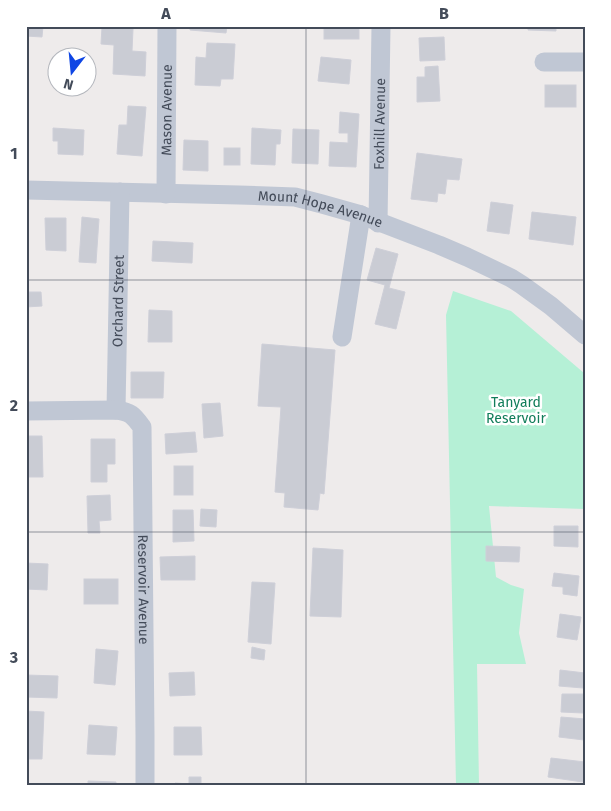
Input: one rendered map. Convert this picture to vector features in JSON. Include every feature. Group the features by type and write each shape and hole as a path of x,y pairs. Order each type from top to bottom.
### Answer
{"street":[{"name":"Mason Avenue","path":"166,194 167,26"},
{"name":"Foxhill Avenue","path":"378,223 381,26"},
{"path":"544,62 585,62"},
{"name":"Mount Hope Avenue","path":"26,190 239,194 295,197 322,204 361,215 453,251 510,278 551,306 585,335"},
{"name":"Orchard Street","path":"116,410 120,192"},
{"path":"342,337 361,215"},
{"path":"26,411 116,410"},
{"name":"Reservoir Avenue","path":"116,410 132,414 142,426 145,785"}],"green space":[{"name":"Tanyard Reservoir","path":"453,291 511,311 584,373 585,509 489,506 496,577 524,589 519,633 526,664 477,664 479,785 456,785 446,315"}],"building":[{"path":"26,26 43,26 42,37 26,36"},
{"path":"190,26 227,26 226,33 190,30"},
{"path":"324,26 359,26 359,39 324,39"},
{"path":"528,26 556,26 556,31 528,30"},
{"path":"102,27 133,29 132,51 146,52 145,76 113,74 114,45 101,44"},
{"path":"444,37 445,60 420,61 419,38"},
{"path":"207,43 235,44 233,79 221,79 220,86 195,85 196,57 206,58"},
{"path":"321,57 351,60 349,84 318,81"},
{"path":"438,66 440,101 417,102 417,77 425,77 425,67"},
{"path":"545,85 576,85 576,107 545,107"},
{"path":"128,106 146,107 142,156 117,154 119,125 127,125"},
{"path":"340,112 359,114 356,167 329,166 330,142 348,143 348,133 339,133"},
{"path":"53,128 84,130 83,155 58,154 58,141 53,141"},
{"path":"252,128 281,130 280,144 276,144 275,165 251,164"},
{"path":"293,129 319,130 318,164 292,163"},
{"path":"184,140 208,141 208,171 183,170"},
{"path":"224,148 240,148 240,165 224,165"},
{"path":"417,153 462,159 459,180 447,179 445,194 438,193 437,202 411,199"},
{"path":"491,202 513,205 509,234 487,231"},
{"path":"532,212 576,217 573,245 529,239"},
{"path":"82,217 99,219 96,263 79,262"},
{"path":"45,218 66,218 66,251 46,250"},
{"path":"153,241 193,243 192,263 152,261"},
{"path":"376,248 398,254 389,288 405,292 396,329 375,324 385,285 367,280"},
{"path":"26,292 41,292 42,306 26,307"},
{"path":"149,310 172,311 172,342 148,342"},
{"path":"262,344 335,350 324,494 320,493 318,510 284,507 285,493 275,492 281,407 258,406"},
{"path":"131,372 164,372 163,398 131,398"},
{"path":"220,403 223,436 204,438 202,404"},
{"path":"195,432 197,452 166,454 165,434"},
{"path":"26,436 42,436 43,477 26,477"},
{"path":"91,439 115,439 115,464 107,464 107,482 91,482"},
{"path":"174,466 193,466 193,495 174,495"},
{"path":"110,495 111,520 99,521 100,533 88,533 87,496"},
{"path":"201,509 217,510 216,527 200,526"},
{"path":"173,510 193,510 194,541 173,542"},
{"path":"554,526 578,526 578,547 554,546"},
{"path":"486,546 520,547 519,562 486,561"},
{"path":"313,548 343,550 341,617 310,616"},
{"path":"195,556 195,580 161,580 160,557"},
{"path":"26,563 48,564 47,590 26,589"},
{"path":"554,573 579,576 577,596 563,594 563,587 552,586"},
{"path":"84,579 118,579 118,604 84,604"},
{"path":"252,582 275,583 271,644 248,642"},
{"path":"560,614 581,617 577,640 557,637"},
{"path":"252,647 265,650 264,660 251,658"},
{"path":"96,649 118,651 115,685 94,683"},
{"path":"560,670 585,673 583,688 559,686"},
{"path":"194,672 195,695 170,696 169,673"},
{"path":"26,675 58,676 57,698 26,697"},
{"path":"562,694 584,694 583,713 561,712"},
{"path":"26,711 44,712 42,759 26,759"},
{"path":"561,717 585,719 584,740 559,737"},
{"path":"89,725 117,727 115,755 87,754"},
{"path":"174,727 201,727 202,755 174,755"},
{"path":"551,758 585,762 583,782 548,777"},
{"path":"189,777 201,777 201,785 175,785 175,783 189,784"},
{"path":"88,781 116,782 116,785 88,785"}]}
